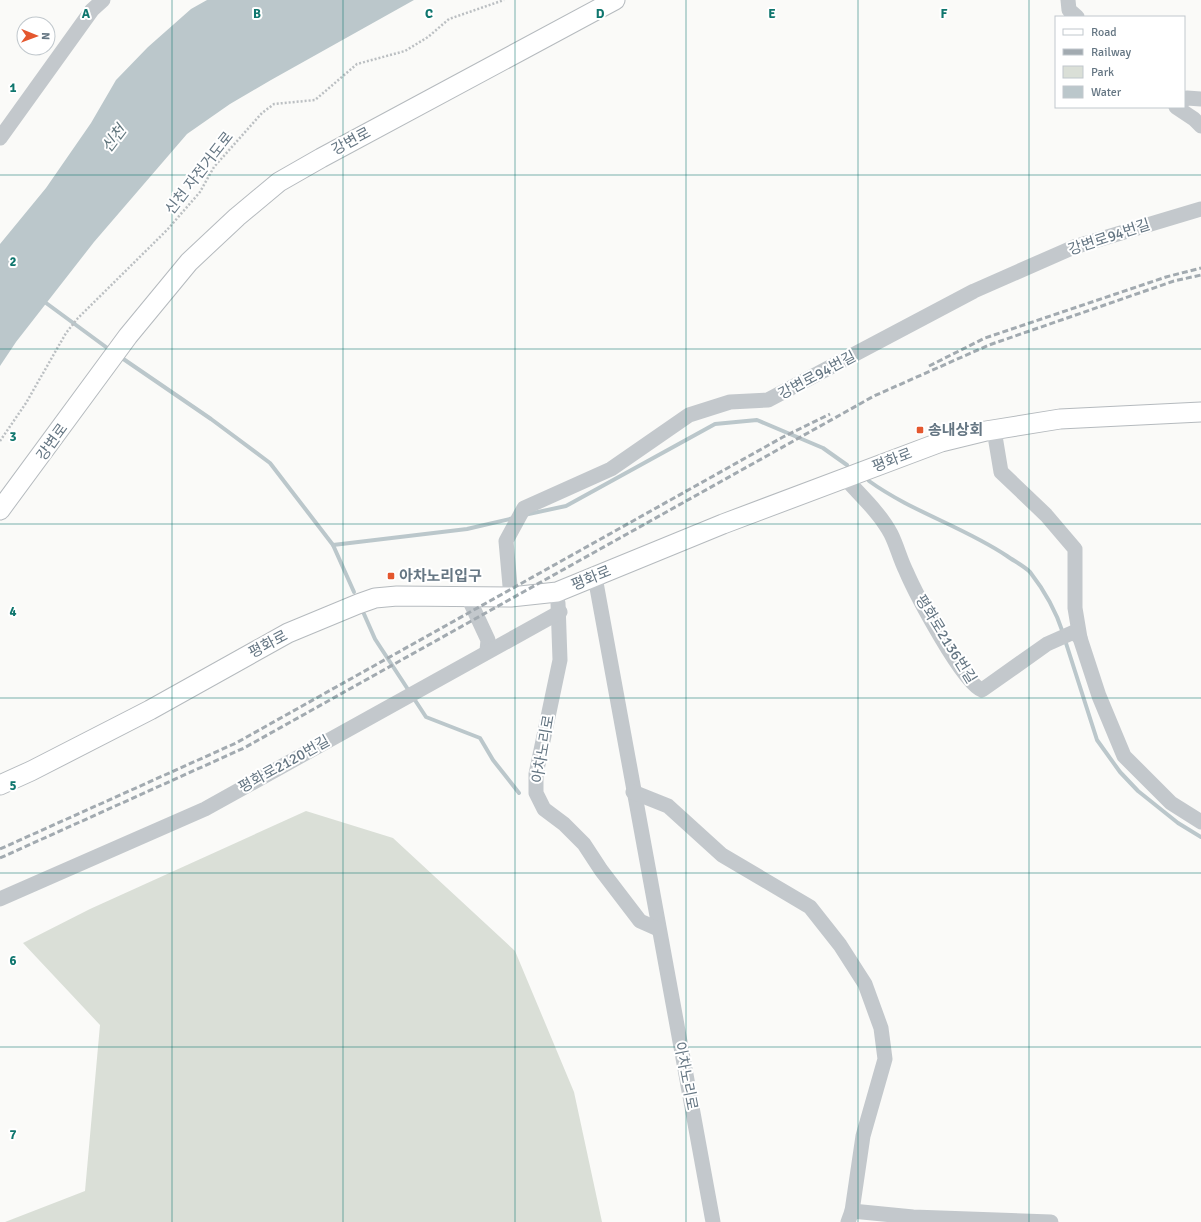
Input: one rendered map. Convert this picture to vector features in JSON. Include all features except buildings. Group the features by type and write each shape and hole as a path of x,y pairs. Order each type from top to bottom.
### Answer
{"main road":[{"name":"강변로","path":"0,510 128,336 189,262 237,217 279,182 328,154 615,0"},
{"name":"평화로","path":"0,785 31,771 150,710 258,649 313,622 375,598 408,596 511,597 557,592 723,524 941,442 994,430 1060,419 1201,412"}],"street":[{"path":"0,138 92,10 103,0"},
{"path":"1068,0 1069,10 1076,16"},
{"path":"1185,99 1187,98 1201,99"},
{"path":"1178,108 1194,119 1201,126"},
{"name":"강변로94번길","path":"511,597 506,541 524,508 611,469 688,415 730,402 768,400 974,291 1074,247 1201,209"},
{"path":"994,430 1001,472 1046,515 1075,549 1075,608 1080,638 1099,696 1124,756 1171,803 1201,822"},
{"name":"평화로2136번길","path":"844,478 874,510 890,533 932,623 963,671 976,688 982,690 1046,644 1074,632 1080,638"},
{"name":"아차노리로","path":"595,577 658,929 713,1222"},
{"name":"아차노리로","path":"557,592 560,612 560,660 536,774 536,793 544,810 564,824 584,844 601,870 640,921 658,929"},
{"path":"468,597 488,640 487,651"},
{"name":"평화로2120번길","path":"0,899 205,809 487,651 560,612"},
{"path":"633,792 668,806 722,855 810,907 840,945 865,984 881,1028 885,1059 863,1136 850,1216 1051,1222"}],"path":[{"name":"신천 자전거도로","path":"0,441 26,403 66,333 78,318 167,230 200,192 214,167 262,113 274,104 315,100 357,64 405,51 428,37 449,19 504,0"}],"green space":[{"path":"306,811 393,838 515,951 574,1092 602,1222 5,1222 85,1191 100,1025 23,943 90,909"}],"water":[{"name":"신천","path":"207,0 414,0 230,104 187,134 94,242 16,342 0,366 0,244 46,188 91,123 116,80 148,47 191,9"}],"waterway":[{"path":"42,300 110,350"},
{"path":"119,356 211,419 270,463 333,545 467,529 514,518"},
{"path":"524,515 566,506 715,424 757,420 823,448 847,465"},
{"path":"869,481 920,511 973,536 1028,570 1045,593 1063,633"},
{"path":"333,545 354,592"},
{"path":"364,614 375,639 426,717 480,738 493,760 519,793"},
{"path":"1065,640 1097,740 1120,772 1138,791 1178,823 1201,837"}],"railway":[{"path":"929,366 985,338 1166,277 1201,268"},
{"path":"0,858 244,748 874,396 989,345 1174,281 1201,275"},
{"path":"0,849 236,743 783,437 830,414"}],"place":[{"name":"송내상회","path":"920,430"},
{"name":"아차노리입구","path":"391,576"}]}
